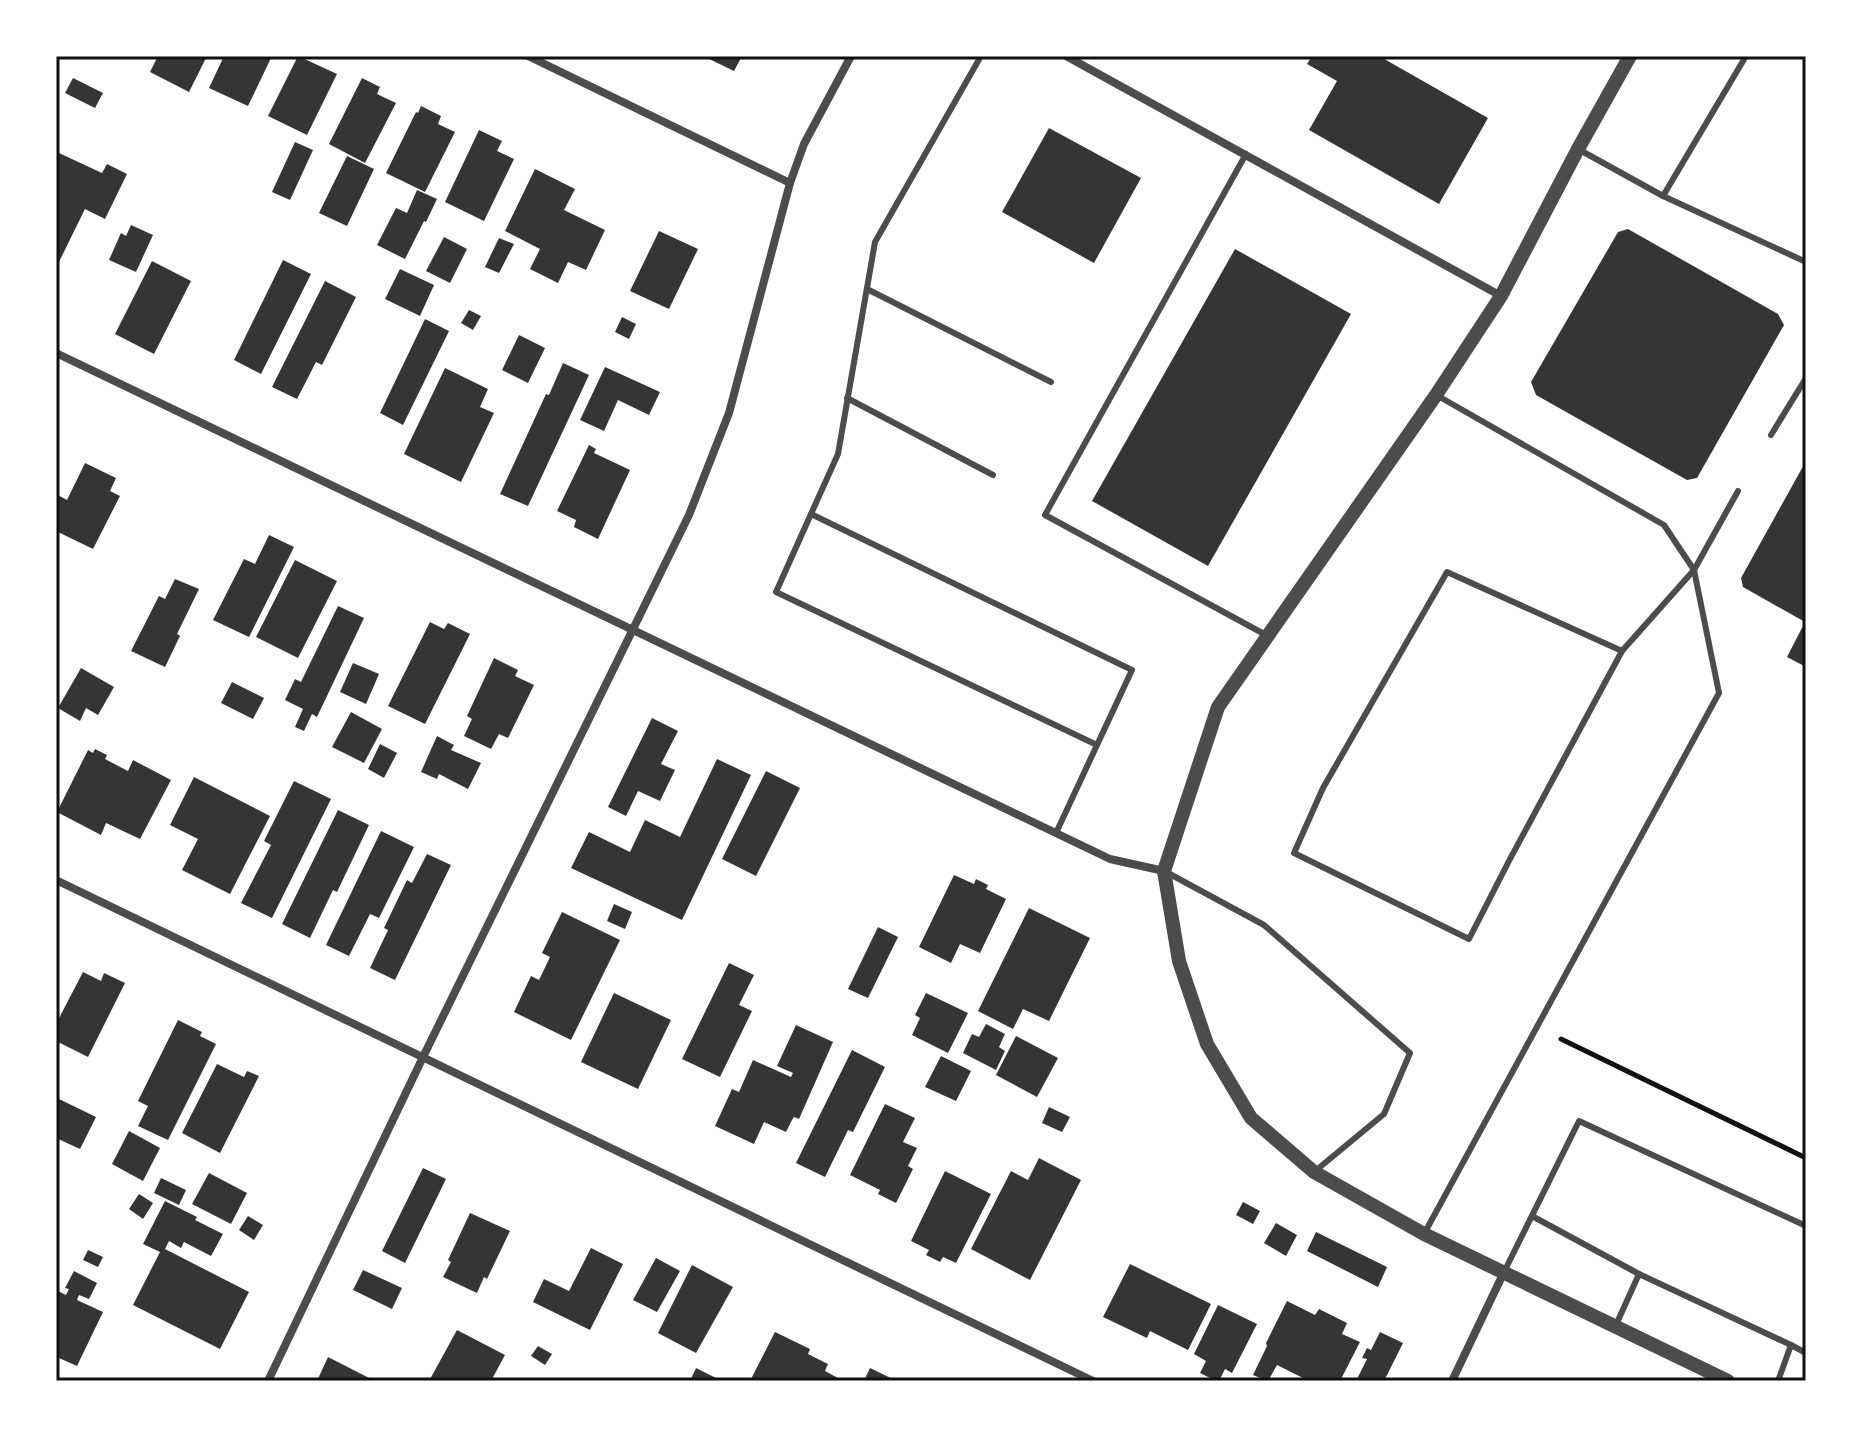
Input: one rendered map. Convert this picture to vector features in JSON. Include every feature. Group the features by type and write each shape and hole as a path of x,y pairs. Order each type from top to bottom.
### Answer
{"street":[{"path":"528,56 790,183"},
{"path":"268,1381 689,515 729,413 790,183 804,144 851,56"},
{"path":"1066,56 1501,296"},
{"path":"1630,56 1501,296 1436,395 1218,707 1164,871 1179,961 1207,1044 1251,1118 1314,1172 1424,1234 1728,1381"},
{"path":"56,353 1110,859 1164,871"},
{"path":"56,880 1093,1381"},
{"path":"1452,1381 1504,1272"}],"lane":[{"path":"981,56 875,242 838,454 776,592 1097,745"},
{"path":"1663,196 1746,56"},
{"path":"1578,149 1663,196 1806,262"},
{"path":"1246,154 1045,515 1268,636"},
{"path":"867,289 1051,382"},
{"path":"1771,435 1806,378"},
{"path":"1424,1234 1719,693 1694,570 1664,525 1436,395"},
{"path":"847,398 993,475"},
{"path":"1622,651 1447,572 1323,788 1294,853 1469,939 1622,651 1694,570 1738,491"},
{"path":"811,514 1132,670 1056,833"},
{"path":"1164,871 1264,925 1410,1053 1384,1114 1314,1172"},
{"path":"1504,1272 1579,1121 1806,1226"},
{"path":"1532,1216 1639,1274 1806,1353"},
{"path":"1616,1327 1639,1274"},
{"path":"1778,1381 1791,1345"}],"path":[{"path":"1561,1039 1806,1158"}],"building":[{"path":"158,56 207,56 189,92 150,72"},
{"path":"224,56 272,56 248,106 209,88"},
{"path":"298,56 337,74 307,135 268,116"},
{"path":"703,56 742,56 734,71"},
{"path":"1312,56 1379,56 1488,118 1439,204 1309,130 1337,81 1307,64"},
{"path":"73,78 103,93 95,108 65,93"},
{"path":"362,78 380,87 377,94 396,103 365,163 329,144"},
{"path":"421,106 441,116 438,124 455,132 425,192 386,173"},
{"path":"1049,128 1141,178 1094,263 1002,212"},
{"path":"479,130 502,141 497,151 514,159 484,221 445,202"},
{"path":"295,142 313,150 290,200 272,192"},
{"path":"59,153 102,173 107,164 127,174 105,219 85,209 56,268 56,159"},
{"path":"347,156 374,169 347,226 319,213"},
{"path":"535,169 575,189 564,210 605,230 586,270 568,262 558,283 530,269 540,249 505,231"},
{"path":"417,190 437,199 405,259 377,245 396,208 407,213"},
{"path":"131,225 153,235 136,272 109,260 121,233 126,236"},
{"path":"1628,229 1778,314 1784,325 1697,478 1687,480 1536,395 1531,382 1618,232"},
{"path":"659,231 698,249 669,309 630,291"},
{"path":"444,237 467,249 450,283 426,271"},
{"path":"499,238 514,244 499,273 485,267"},
{"path":"1235,249 1351,314 1208,566 1092,501"},
{"path":"283,260 311,274 261,374 234,360"},
{"path":"152,261 191,281 154,354 115,334"},
{"path":"400,269 434,285 420,316 385,299"},
{"path":"325,281 356,297 322,365 316,362 297,399 272,387"},
{"path":"469,310 481,316 473,330 461,323"},
{"path":"622,317 636,324 629,339 615,332"},
{"path":"425,319 449,331 403,425 380,413"},
{"path":"519,335 545,348 528,383 502,370"},
{"path":"563,363 589,375 528,506 500,494"},
{"path":"605,367 660,392 649,415 618,400 604,431 580,420"},
{"path":"445,368 488,389 480,407 494,413 461,482 404,454"},
{"path":"589,445 596,449 594,453 630,470 598,539 574,527 576,520 557,511"},
{"path":"1806,461 1806,667 1787,657 1805,622 1743,587 1741,578"},
{"path":"85,463 116,478 110,491 120,496 93,549 56,531 56,494 67,500"},
{"path":"269,535 294,547 249,637 213,620 244,559 255,564"},
{"path":"295,560 337,581 298,658 256,637"},
{"path":"175,579 199,589 165,667 131,651 159,596 165,599"},
{"path":"338,606 364,618 317,717 312,714 304,731 295,727 303,709 285,700 295,679 301,682"},
{"path":"430,622 444,629 448,623 470,634 425,724 388,706"},
{"path":"494,658 518,670 515,676 534,685 508,738 499,734 491,749 464,736 472,719 467,716"},
{"path":"353,663 379,674 366,704 340,692"},
{"path":"81,668 114,687 98,715 86,708 80,721 58,708"},
{"path":"232,682 264,698 253,719 221,703"},
{"path":"351,712 382,729 364,763 332,747"},
{"path":"652,718 678,731 661,764 675,770 660,801 638,791 626,816 608,807"},
{"path":"437,736 454,745 451,750 481,763 468,789 439,774 437,779 421,772"},
{"path":"380,744 397,753 384,778 368,769"},
{"path":"95,749 107,755 105,759 128,771 133,760 171,780 140,839 106,823 101,835 57,812 88,750 93,753"},
{"path":"717,759 751,775 682,920 571,868 589,832 630,852 645,820 680,837"},
{"path":"766,771 800,788 756,876 722,859"},
{"path":"194,777 270,816 230,894 182,870 198,839 170,825"},
{"path":"294,781 331,799 272,918 241,903 271,845 264,841"},
{"path":"338,810 369,825 337,892 333,890 310,938 282,924"},
{"path":"381,831 414,847 379,918 370,914 349,956 326,945"},
{"path":"427,854 451,865 395,980 370,968 388,930 384,928 407,880 412,883"},
{"path":"954,875 974,884 976,879 988,885 986,889 1006,899 980,953 960,944 951,963 919,947"},
{"path":"614,904 632,912 625,929 607,921"},
{"path":"1029,908 1090,938 1049,1021 1023,1009 1013,1029 978,1011"},
{"path":"562,912 620,940 571,1040 514,1012 531,976 539,980 550,957 542,953"},
{"path":"878,927 898,937 868,998 848,989"},
{"path":"729,963 754,975 739,1005 752,1011 720,1077 682,1059"},
{"path":"83,972 101,981 104,973 125,983 88,1057 56,1041 56,1024"},
{"path":"614,993 671,1020 638,1089 581,1062"},
{"path":"926,993 968,1013 948,1053 912,1035 920,1018 915,1015"},
{"path":"178,1020 202,1032 200,1036 216,1044 168,1140 138,1126 148,1106 138,1101"},
{"path":"986,1024 1005,1034 999,1047 1005,1051 996,1070 963,1053 972,1034 979,1037"},
{"path":"796,1025 833,1042 799,1119 794,1117 786,1132 764,1122 754,1144 715,1126 732,1089 739,1092 753,1060 791,1077 793,1073 777,1066"},
{"path":"1016,1036 1058,1058 1037,1097 996,1075"},
{"path":"852,1050 885,1067 853,1132 848,1130 825,1177 796,1163"},
{"path":"941,1056 971,1071 956,1101 925,1087"},
{"path":"217,1064 244,1077 247,1071 259,1076 220,1153 182,1133"},
{"path":"59,1099 96,1117 80,1149 56,1138 56,1106"},
{"path":"885,1104 915,1118 903,1142 917,1148 908,1166 913,1169 896,1203 878,1194 880,1190 850,1175"},
{"path":"1049,1107 1070,1117 1062,1132 1042,1123"},
{"path":"129,1131 160,1148 143,1181 112,1164"},
{"path":"1039,1158 1081,1180 1030,1280 971,1249 1011,1171 1028,1180"},
{"path":"423,1168 446,1179 405,1263 382,1251"},
{"path":"945,1171 991,1194 956,1263 943,1257 940,1262 926,1255 929,1250 911,1241"},
{"path":"209,1173 247,1193 231,1224 192,1204"},
{"path":"161,1178 186,1190 179,1205 154,1193"},
{"path":"139,1194 153,1203 143,1219 129,1209"},
{"path":"165,1201 223,1234 211,1256 184,1242 181,1248 169,1241 165,1249 249,1292 220,1349 133,1305 160,1252 143,1244"},
{"path":"1243,1202 1260,1211 1253,1224 1236,1215"},
{"path":"470,1213 510,1231 477,1293 443,1277"},
{"path":"248,1216 263,1225 254,1240 239,1230"},
{"path":"1276,1223 1297,1235 1286,1256 1264,1243"},
{"path":"1316,1232 1387,1267 1378,1287 1307,1251"},
{"path":"591,1248 623,1264 590,1330 533,1302 544,1279 569,1291"},
{"path":"88,1250 103,1257 98,1267 83,1260"},
{"path":"656,1258 680,1271 657,1312 633,1300"},
{"path":"1130,1264 1211,1304 1188,1350 1150,1331 1147,1338 1103,1317"},
{"path":"692,1265 733,1287 696,1353 658,1333"},
{"path":"363,1270 402,1288 392,1309 353,1290"},
{"path":"74,1271 97,1283 89,1299 79,1295 77,1300 103,1312 77,1366 59,1358 56,1365 56,1290 66,1295 69,1289 65,1288"},
{"path":"1287,1301 1315,1315 1319,1309 1347,1323 1342,1334 1360,1342 1340,1381 1309,1381 1277,1365 1268,1381 1253,1375"},
{"path":"1218,1305 1257,1324 1232,1373 1225,1369 1216,1381 1200,1373 1206,1361 1194,1354"},
{"path":"457,1330 505,1355 491,1381 429,1381"},
{"path":"775,1332 810,1349 808,1354 828,1364 825,1371 838,1378 836,1381 750,1381"},
{"path":"1380,1332 1403,1343 1384,1381 1356,1381 1367,1359 1362,1358 1367,1348 1371,1350"},
{"path":"538,1346 552,1354 545,1365 531,1356"},
{"path":"328,1357 375,1381 317,1381"},
{"path":"696,1368 722,1381 690,1381"},
{"path":"870,1368 897,1381 864,1381"}]}
